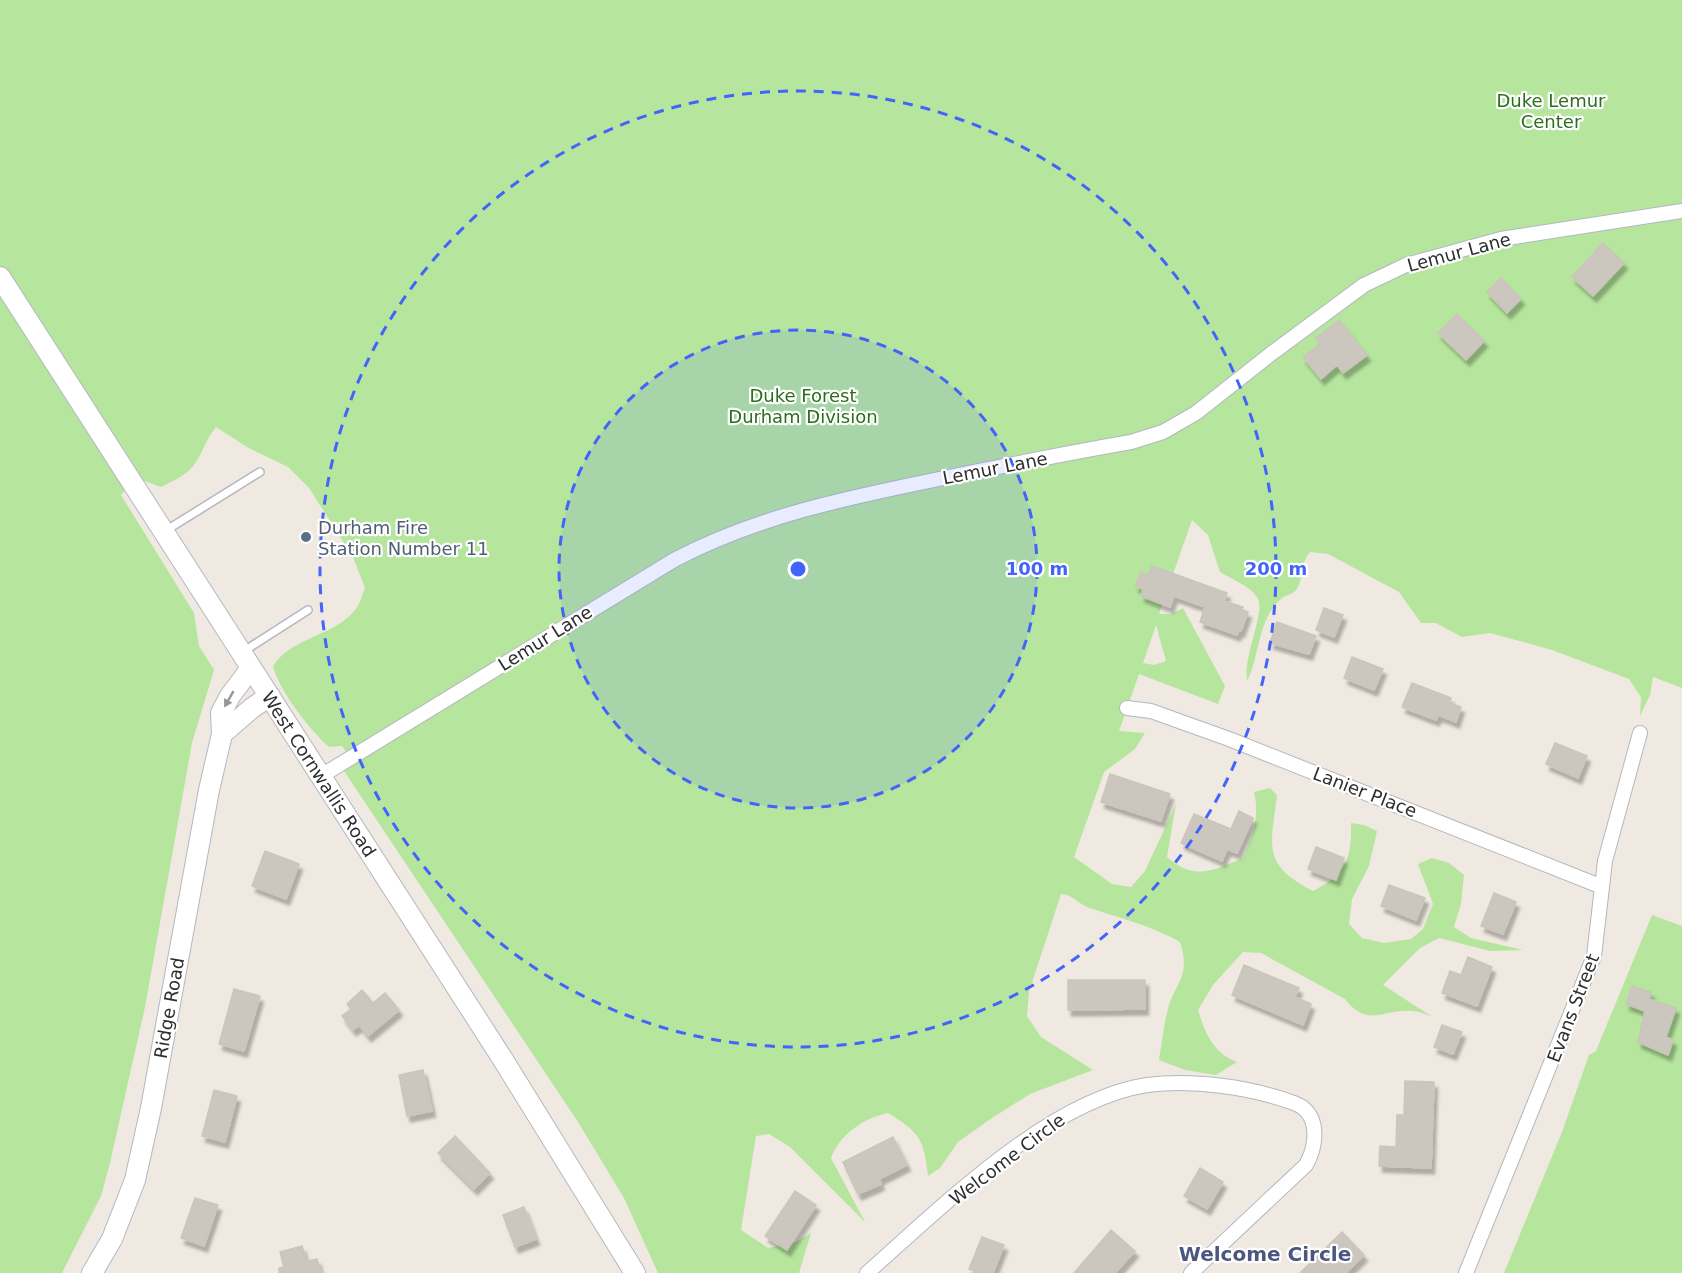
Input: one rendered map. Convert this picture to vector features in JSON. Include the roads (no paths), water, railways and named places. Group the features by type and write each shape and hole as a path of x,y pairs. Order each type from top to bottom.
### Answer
{"street":[{"name":"Lemur Lane","path":"321,776 674,560 713,539 759,522 829,501 1131,442 1163,432 1196,413 1364,285 1406,265 1501,239 1682,212"},
{"name":"West Cornwallis Road","path":"0,277 502,1058 635,1273"},
{"name":"Ridge Road","path":"92,1273 112,1239 138,1169 209,790 222,734 221,713 246,660"},
{"path":"222,734 270,696"},
{"name":"Lanier Place","path":"1127,708 1151,711 1229,740 1600,886"},
{"name":"Evans Street","path":"1466,1273 1594,956 1600,914 1600,886 1640,733"},
{"name":"Welcome Circle","path":"867,1273 1007,1155 1050,1124 1089,1104 1129,1089 1169,1083 1250,1091 1299,1105 1311,1118 1316,1134 1314,1150 1306,1165 1191,1273"}],"lane":[{"path":"163,533 260,472"},
{"path":"246,660 308,610"}],"place":[{"name":"Durham Fire Station Number 11","path":"306,537"}],"district":[{"name":"Welcome Circle","path":"1265,1254"}],"park label":[{"name":"Duke Lemur Center","path":"1551,110"},
{"name":"Duke Forest Durham Division","path":"803,405"}]}
